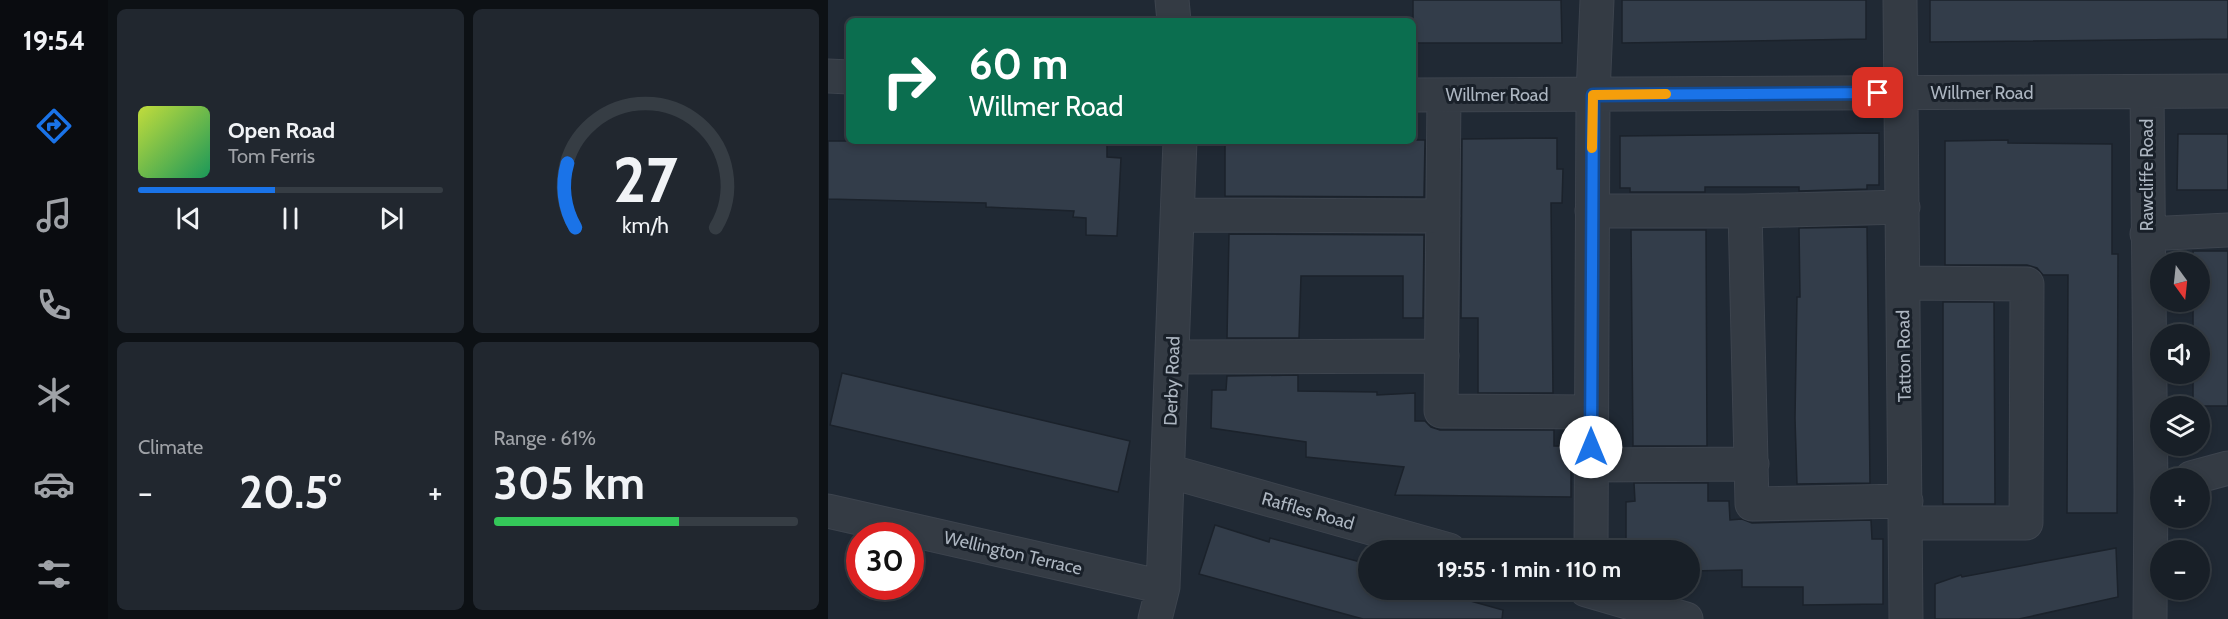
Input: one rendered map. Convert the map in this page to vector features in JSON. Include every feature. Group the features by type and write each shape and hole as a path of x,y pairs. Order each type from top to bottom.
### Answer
{"street":[{"path":"1172,0 1174,18"},
{"path":"1591,540 1593,95 1597,0"},
{"name":"Tatton Road","path":"1900,0 1906,619"},
{"path":"828,76 846,77"},
{"name":"Willmer Road","path":"1429,95 2228,91"},
{"name":"Rawcliffe Road","path":"2146,92 2147,234 2155,468"},
{"path":"1429,95 1443,216 1441,411 1591,412"},
{"name":"Derby Road","path":"1155,619 1163,587 1180,144"},
{"path":"1592,211 1745,212 1903,207"},
{"path":"1745,212 1752,504 1906,512 2026,523 2026,284 1903,284"},
{"path":"1178,215 1443,216"},
{"path":"2147,234 2228,230"},
{"path":"1173,357 1442,356"},
{"path":"1591,465 1752,464"},
{"path":"2210,473 2228,468"},
{"name":"Raffles Road","path":"1168,471 1413,540"},
{"name":"Wellington Terrace","path":"828,511 1163,587"},
{"name":"Rawcliffe Road","path":"2150,619 2154,528"},
{"path":"1623,600 1686,619"}],"building":[{"path":"1413,0 1561,0 1562,43 1416,43 1416,18 1413,18"},
{"path":"1622,0 1866,0 1866,39 1622,43"},
{"path":"1930,0 2228,0 2228,39 1930,42"},
{"path":"1879,133 1879,185 1867,185 1867,189 1799,191 1799,187 1705,187 1705,192 1630,192 1630,188 1620,188 1620,136"},
{"path":"2178,134 2228,134 2228,190 2177,190"},
{"path":"1557,138 1557,169 1563,169 1562,203 1551,203 1553,393 1478,393 1478,318 1461,318 1462,139"},
{"path":"1416,140 1425,140 1424,197 1225,196 1225,144 1416,144"},
{"path":"2008,140 2008,143 2112,144 2112,254 2118,254 2117,513 2067,513 2068,275 2043,275 2037,268 2027,265 1945,265 1945,141"},
{"path":"828,141 846,141 846,144 1107,144 1107,157 1121,158 1117,236 1086,235 1086,218 1073,217 1074,211 986,207 986,203 828,199"},
{"path":"1867,227 1870,483 1797,484 1795,418 1797,297 1800,297 1799,228"},
{"path":"1631,230 1706,230 1707,446 1633,446"},
{"path":"1229,234 1424,235 1423,318 1403,318 1403,276 1301,276 1299,338 1227,338"},
{"path":"2228,251 2228,406 2210,406 2210,396 2193,396 2193,384 2210,384 2210,324 2193,324 2193,312 2210,312 2210,252 2193,252"},
{"path":"1943,302 1994,302 1995,504 1943,504"},
{"path":"842,373 1130,441 1118,492 830,425"},
{"path":"1298,375 1298,391 1377,392 1377,395 1415,393 1415,421 1425,421 1431,427 1440,430 1554,430 1554,446 1571,446 1571,497 1395,495 1404,467 1306,457 1306,442 1211,428 1212,390 1226,390 1227,376"},
{"path":"1634,483 1708,483 1708,501 1729,501 1730,520 1742,519 1752,523 1871,520 1872,539 1883,539 1883,604 1803,605 1803,587 1742,587 1742,570 1700,571 1700,540 1626,540 1626,502 1635,501"},
{"path":"1215,525 1269,542 1270,538 1358,561 1358,600 1467,600 1503,610 1502,619 1363,619 1199,574"},
{"path":"2116,548 2118,597 2019,619 1935,619 1935,584 1961,575 1962,577"}],"slow traffic":[{"path":"1592,148 1593,95 1666,94"}],"route":[{"path":"1591,447 1593,95 1878,93"}]}
